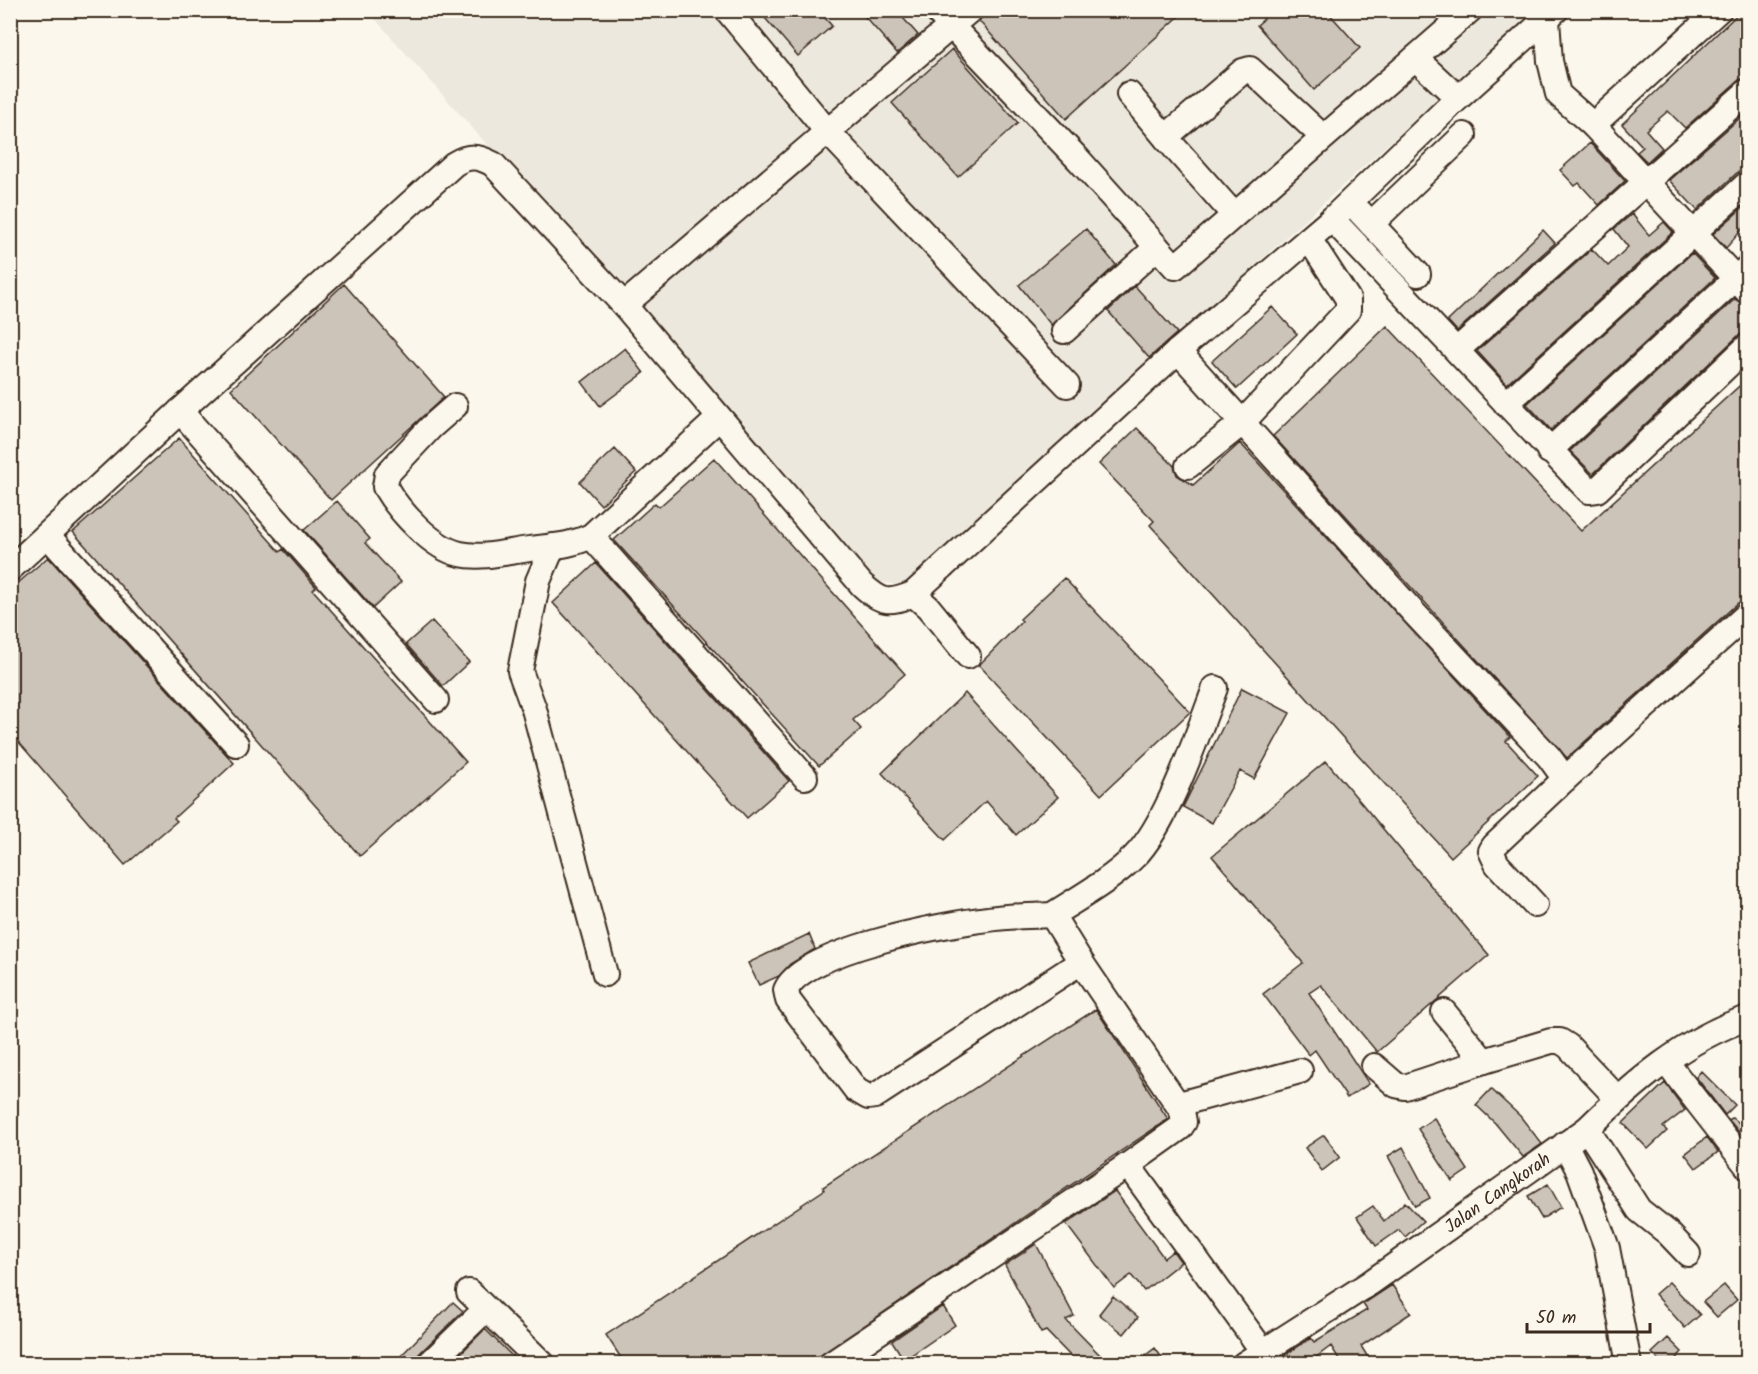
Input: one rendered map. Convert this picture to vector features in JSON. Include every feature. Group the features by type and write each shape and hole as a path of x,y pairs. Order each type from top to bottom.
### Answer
{"street":[{"path":"727,10 826,130 1067,385"},
{"path":"624,304 826,130 943,19 970,10"},
{"path":"943,19 1079,160 1176,267 1470,10"},
{"path":"1593,125 1719,10"},
{"path":"1549,451 1744,280 1693,232 1593,125 1558,94 1550,61 1551,15"},
{"path":"10,569 180,411 454,164 467,157 481,157 494,164 624,304 719,418 873,595 884,601 895,601 913,594 1178,351 1217,308 1332,219 1458,98 1551,15"},
{"path":"1415,58 1458,98"},
{"path":"1166,138 1243,71 1250,69 1323,137"},
{"path":"1457,350 1748,90"},
{"path":"1129,94 1234,215"},
{"path":"1371,224 1464,135"},
{"path":"1506,404 1748,183"},
{"path":"1350,201 1418,274"},
{"path":"1332,219 1457,350 1549,451 1586,489 1593,492 1748,346"},
{"path":"1188,466 1242,423 1348,310 1348,299 1309,239"},
{"path":"1064,331 1157,247"},
{"path":"1178,351 1414,613 1549,757 1565,779"},
{"path":"455,406 431,427 387,474 385,488 392,500 427,536 459,554 496,555 574,545 591,536 719,418"},
{"path":"180,411 436,700"},
{"path":"48,536 236,744"},
{"path":"591,536 805,777"},
{"path":"553,546 538,581 520,671 534,709 605,974"},
{"path":"913,594 928,607 968,656"},
{"path":"1535,905 1497,864 1491,851 1494,846 1748,614"},
{"path":"1081,962 875,1096 868,1097 856,1090 788,1000 786,990 796,975 839,953 899,936 989,918 1052,915 1118,871 1147,841 1192,748 1215,688"},
{"path":"831,1364 1180,1128 1184,1117 1179,1104 1081,962 1052,915"},
{"path":"1444,1012 1484,1061"},
{"name":"Jalan Cangkorah","path":"1253,1357 1370,1283 1565,1144 1666,1062 1728,1024 1748,1018"},
{"path":"1374,1066 1396,1085 1405,1087 1551,1041 1560,1041 1576,1054 1618,1099"},
{"path":"1666,1062 1748,1167"},
{"path":"1179,1104 1300,1071"},
{"path":"1587,1128 1639,1210 1668,1233 1688,1254"},
{"path":"1565,1144 1580,1171 1607,1248 1629,1364"},
{"path":"1128,1165 1253,1357"},
{"path":"469,1292 543,1364"},
{"path":"429,1364 486,1309"}],"shaded area":[{"path":"368,11 1534,11 904,586 876,581"}],"building":[{"path":"758,10 818,10 832,26 798,56"},
{"path":"859,10 896,10 918,35 897,53"},
{"path":"988,10 1186,10 1066,119 979,21"},
{"path":"1257,10 1326,10 1360,48 1314,90 1257,25 1264,19"},
{"path":"1742,10 1748,10 1748,77 1739,80 1685,128 1668,111 1646,130 1662,148 1647,162 1637,152 1643,147 1622,124"},
{"path":"952,49 1018,123 958,177 892,103"},
{"path":"1748,111 1748,131 1742,136 1748,142 1748,169 1738,172 1697,210 1669,180"},
{"path":"1590,143 1625,181 1599,205 1579,183 1575,186 1560,170"},
{"path":"1748,203 1748,223 1726,248 1713,234"},
{"path":"1632,214 1649,235 1664,222 1673,232 1507,384 1477,351 1592,249 1608,266 1628,247 1614,229"},
{"path":"1086,229 1116,265 1051,325 1019,285"},
{"path":"1543,230 1555,243 1457,331 1448,321"},
{"path":"1692,253 1715,278 1551,430 1527,404"},
{"path":"344,284 444,397 331,500 231,389"},
{"path":"1135,286 1177,333 1149,358 1108,311"},
{"path":"1735,299 1748,307 1748,332 1738,336 1593,474 1570,451"},
{"path":"1272,307 1297,334 1237,389 1212,361"},
{"path":"1387,326 1581,531 1748,378 1748,600 1738,603 1567,758 1273,436"},
{"path":"625,348 644,373 600,406 582,382"},
{"path":"1137,428 1174,466 1177,475 1193,485 1240,443 1510,737 1506,741 1538,776 1451,857 1150,525 1154,521 1099,464"},
{"path":"179,438 280,552 283,549 316,587 313,590 466,762 360,856 73,532"},
{"path":"615,449 636,472 601,505 580,482"},
{"path":"714,458 905,674 853,720 861,729 819,766 614,540 655,503 659,507"},
{"path":"337,501 370,539 365,543 401,582 373,608 304,530"},
{"path":"48,557 234,763 174,818 177,821 125,865 10,732 10,590"},
{"path":"596,563 789,781 747,818 553,603"},
{"path":"1064,578 1190,712 1101,795 979,665 1022,621 1020,619"},
{"path":"432,621 469,662 443,686 406,644"},
{"path":"1242,688 1290,713 1254,779 1240,771 1212,823 1183,807"},
{"path":"965,693 1058,797 1016,835 986,801 945,840 882,773"},
{"path":"1326,761 1489,955 1377,1052 1321,985 1309,993 1369,1084 1347,1098 1315,1050 1309,1055 1263,994 1303,963 1212,856"},
{"path":"809,934 815,949 790,964 779,976 759,985 748,963"},
{"path":"1096,1009 1168,1119 808,1364 625,1364 606,1335 824,1190 823,1187"},
{"path":"1701,1071 1735,1105 1725,1115 1696,1077"},
{"path":"1665,1083 1685,1110 1663,1127 1667,1131 1648,1149 1623,1123"},
{"path":"1491,1089 1520,1116 1542,1144 1523,1157 1495,1123 1476,1105"},
{"path":"1434,1118 1468,1170 1452,1181 1418,1129"},
{"path":"1732,1118 1748,1130 1748,1143 1729,1120"},
{"path":"1324,1135 1340,1157 1322,1171 1305,1148"},
{"path":"1707,1137 1718,1152 1696,1168 1685,1154"},
{"path":"1403,1147 1430,1198 1415,1206 1388,1156"},
{"path":"1548,1184 1561,1207 1542,1219 1528,1196"},
{"path":"1115,1191 1164,1258 1173,1251 1181,1262 1144,1291 1131,1275 1114,1288 1066,1224"},
{"path":"1405,1202 1423,1221 1405,1237 1399,1230 1376,1246 1357,1217 1373,1206 1384,1221"},
{"path":"1036,1244 1074,1316 1066,1320 1100,1355 1091,1364 1078,1364 1046,1331 1041,1333 1005,1265"},
{"path":"1669,1282 1700,1315 1685,1328 1655,1294"},
{"path":"1392,1285 1411,1313 1361,1346 1372,1364 1342,1364 1331,1346 1307,1364 1271,1364 1311,1338 1314,1342 1367,1310 1363,1304"},
{"path":"1724,1285 1737,1300 1717,1317 1703,1302"},
{"path":"1113,1296 1138,1317 1124,1334 1099,1314"},
{"path":"453,1302 463,1311 419,1354 415,1364 393,1364"},
{"path":"943,1306 955,1325 904,1360 892,1341"},
{"path":"485,1329 520,1364 450,1364"},
{"path":"1668,1338 1682,1352 1671,1364 1662,1364 1652,1353"},
{"path":"1155,1348 1162,1358 1156,1364 1134,1364"}]}
